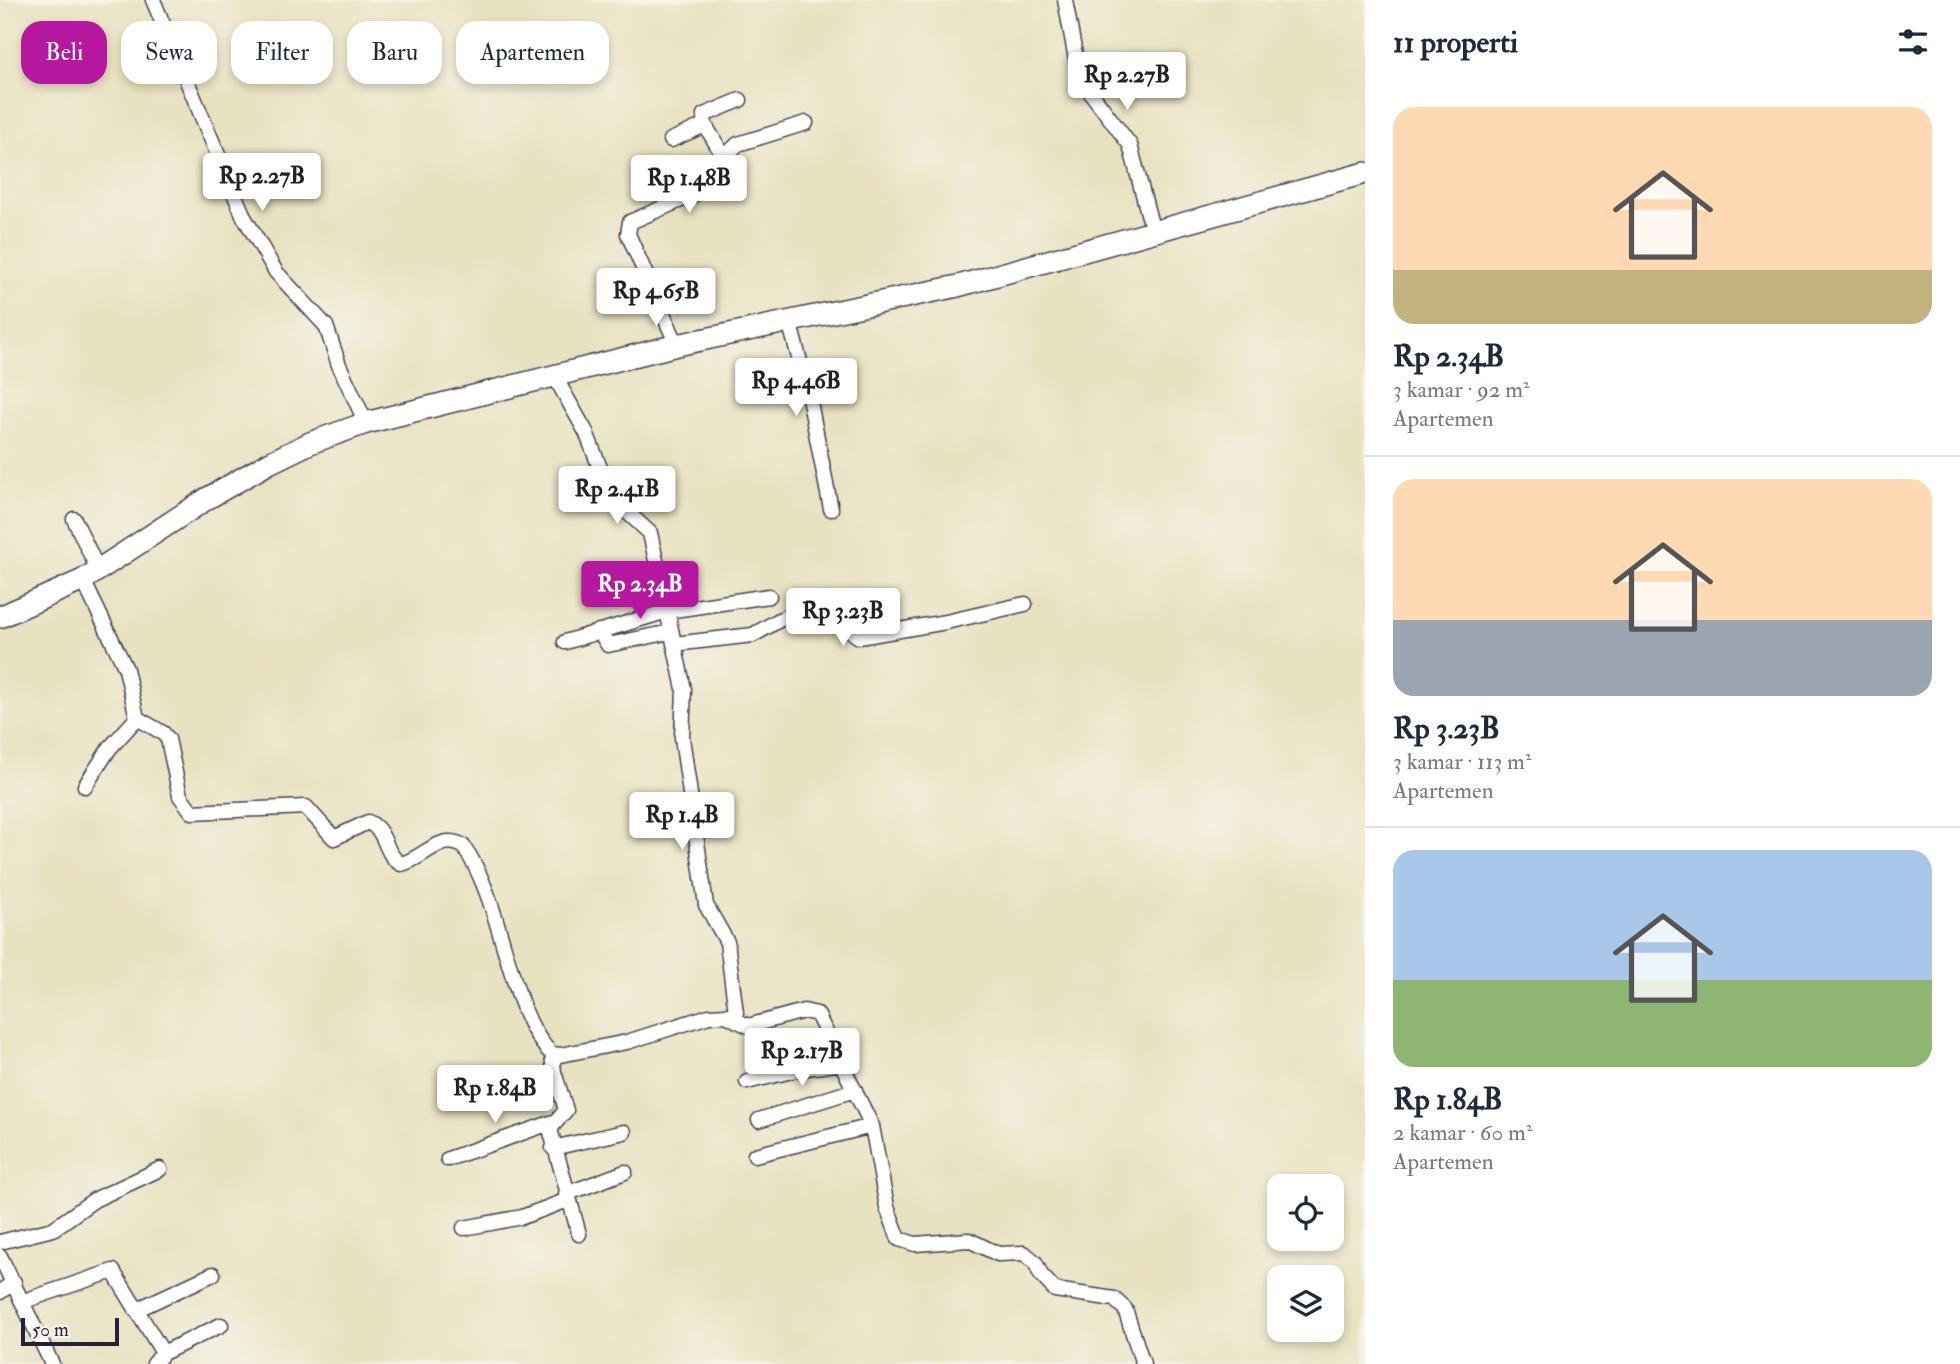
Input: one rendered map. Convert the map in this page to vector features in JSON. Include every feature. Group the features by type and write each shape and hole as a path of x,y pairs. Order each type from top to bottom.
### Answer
{"main road":[{"path":"0,617 91,575 208,498 269,463 310,443 366,424 677,345 970,283 1365,173"}],"street":[{"path":"153,0 244,217 276,272 326,326 339,365 366,424"},
{"path":"1065,0 1077,65 1088,89 1130,145 1153,232"},
{"path":"677,345 628,234 628,228 640,216 727,180 732,173 705,125 704,115 740,100"},
{"path":"724,157 738,144 806,122"},
{"path":"671,140 705,125"},
{"path":"789,321 807,387 831,509"},
{"path":"555,377 586,432 606,482 626,511 648,529 684,689 682,738 706,905 727,942 737,1021"},
{"path":"74,519 91,575 126,669 137,718 163,733 168,739 180,796 192,812 306,807 334,838 368,822 383,833 390,855 401,864 410,862 441,843 457,842 463,846 488,900 536,1034 552,1054 554,1072 566,1110 553,1122 448,1159"},
{"path":"589,599 660,586"},
{"path":"565,642 667,611 769,596"},
{"path":"599,631 608,645 672,638 753,635 781,619 824,601 833,602 850,632 859,636 946,622 1025,604"},
{"path":"85,786 109,749 137,718"},
{"path":"552,1054 560,1055 627,1042 709,1016 726,1016 748,1026 804,1011 817,1014 872,1126 887,1207 899,1239 915,1244 969,1240 998,1254 1024,1253 1035,1262 1041,1275 1055,1290 1114,1299 1125,1308 1143,1364"},
{"path":"747,1082 800,1069 843,1063"},
{"path":"759,1120 855,1090"},
{"path":"553,1122 550,1129 553,1148 579,1234"},
{"path":"755,1156 872,1126"},
{"path":"553,1148 624,1132"},
{"path":"0,1242 53,1229 94,1200 160,1169"},
{"path":"464,1228 522,1217 625,1172"},
{"path":"0,1256 24,1301 52,1364"},
{"path":"24,1301 113,1271 117,1273 159,1358 221,1325"},
{"path":"136,1310 213,1274"},
{"path":"0,1292 14,1282"}]}
